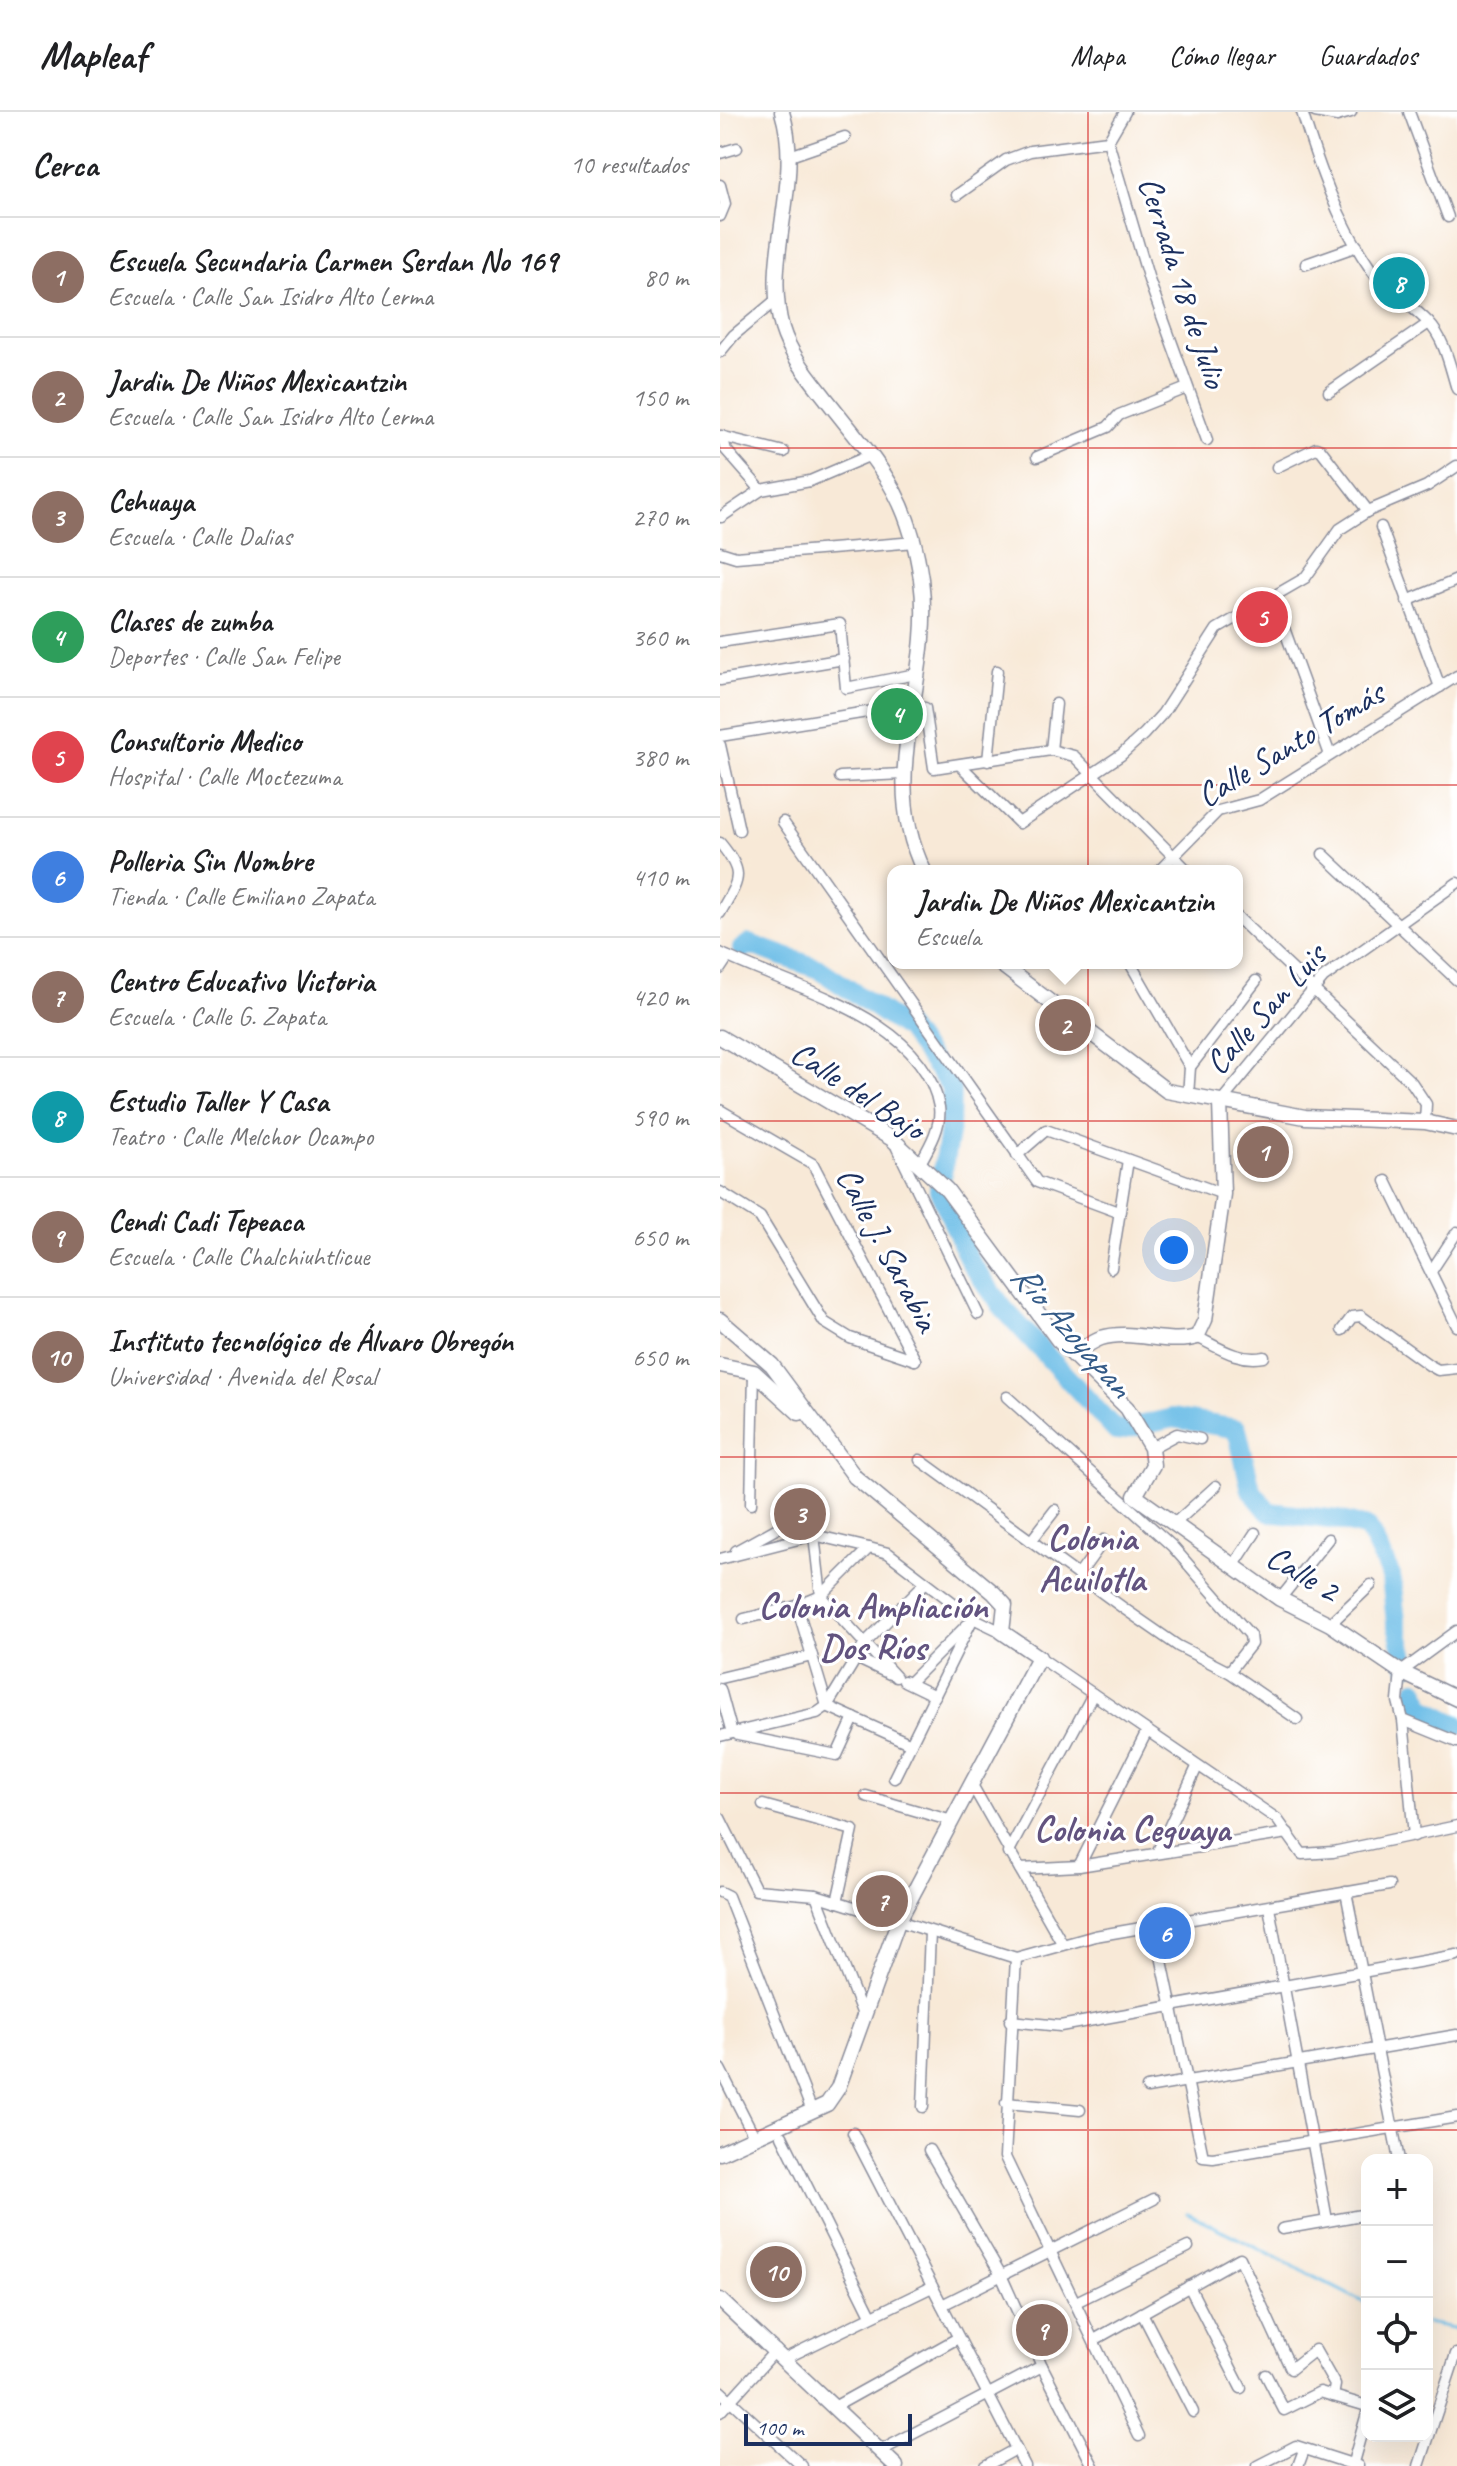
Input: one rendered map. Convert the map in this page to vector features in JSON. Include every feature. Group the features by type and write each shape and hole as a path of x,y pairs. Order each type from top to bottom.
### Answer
{"street":[{"path":"782,112 788,132 787,194 775,282 783,330 793,354 893,485 907,512 915,542 922,615 903,774 905,822 922,865"},
{"path":"957,195 1018,155 1108,141 1125,112"},
{"path":"1302,112 1327,191 1357,246 1372,271 1429,323 1446,351 1457,389"},
{"path":"1315,112 1337,116 1351,112"},
{"path":"1409,112 1448,217"},
{"path":"787,157 845,137"},
{"name":"Cerrada 18 de Julio","path":"1108,141 1149,280 1207,440"},
{"path":"720,153 737,148"},
{"path":"720,185 725,204 720,216"},
{"path":"1306,264 1357,246"},
{"path":"720,352 734,335 776,300"},
{"path":"1329,392 1429,323"},
{"path":"1037,457 1108,427 1119,415 1187,388"},
{"path":"761,490 723,453 721,436 784,452"},
{"path":"1277,467 1316,448 1321,450 1368,511"},
{"path":"721,517 761,490 810,481 871,455"},
{"path":"960,765 1019,823 1121,755 1144,734 1163,713 1217,629 1305,578 1340,529 1368,511 1427,486 1457,466"},
{"path":"1381,527 1440,687"},
{"path":"720,552 736,557 915,542"},
{"path":"1407,601 1457,580"},
{"path":"1273,598 1330,755"},
{"path":"720,642 840,624 846,688 916,674"},
{"path":"720,680 844,659"},
{"path":"988,761 997,671"},
{"name":"Calle Santo Tomás","path":"1165,865 1218,811 1259,800 1457,676"},
{"path":"1051,750 1056,704"},
{"path":"720,736 910,705 925,708 934,768 1051,750 1074,756 1182,865"},
{"path":"720,745 739,830"},
{"path":"840,777 903,774"},
{"path":"783,822 1037,1182 1118,1212"},
{"path":"720,843 739,871 720,913"},
{"path":"1323,854 1457,980"},
{"name":"Calle San Luis","path":"1197,1337 1205,1320 1223,1194 1220,1103 1313,988 1396,924 1457,883"},
{"path":"1243,923 1412,1083 1426,1104 1425,1122"},
{"path":"720,969 724,955 877,1021 921,1066 939,1109 935,1136 923,1169"},
{"path":"1007,969 1148,1080 1167,1091 1305,1117 1425,1122 1457,1129"},
{"path":"1133,969 1190,1067"},
{"path":"1188,1096 1190,1067 1256,981"},
{"name":"Calle del Bajo","path":"720,1037 892,1139 947,1190 1022,1293 1073,1354 1127,1408 1150,1444"},
{"name":"Calle J. Sarabia","path":"720,1110 813,1164 915,1360 850,1338 824,1322 760,1217 720,1192"},
{"path":"1017,1155 1046,1130 1223,1194"},
{"path":"892,1139 978,1314"},
{"path":"1111,1268 1128,1160"},
{"path":"1386,1181 1457,1326"},
{"path":"1432,1270 1457,1232"},
{"path":"1342,1330 1352,1317 1361,1316 1438,1370 1457,1368"},
{"path":"720,1320 772,1365 808,1419 855,1477 1005,1605 1002,1632"},
{"path":"1073,1354 1102,1338 1122,1335 1185,1340 1197,1337 1235,1356 1249,1360 1264,1357"},
{"path":"720,1365 754,1372 808,1419"},
{"path":"751,1504 754,1372"},
{"path":"1007,1397 1131,1500 1252,1639 1229,1672"},
{"path":"1131,1500 1150,1473 1150,1444 1177,1434 1200,1439"},
{"path":"920,1460 1178,1646 1229,1672 1297,1719"},
{"path":"1174,1524 1216,1486"},
{"name":"Calle 2","path":"1131,1500 1174,1524 1280,1599 1330,1624 1401,1672 1457,1699"},
{"path":"1031,1541 1055,1510"},
{"path":"720,1559 783,1525 888,1553 973,1618 1002,1632 1146,1733 1277,1819 1302,1854 1333,1852 1457,1826"},
{"path":"1234,1565 1255,1533"},
{"path":"720,1559 814,1535"},
{"path":"814,1535 821,1596 896,1677"},
{"path":"1280,1599 1328,1539"},
{"path":"1078,1576 1104,1540"},
{"path":"744,1619 797,1606 821,1596 869,1548"},
{"path":"720,1736 817,1713 827,1706 854,1657 925,1583"},
{"path":"1330,1624 1371,1585"},
{"path":"797,1606 827,1706 911,1744"},
{"path":"909,1683 973,1618"},
{"path":"894,1778 973,1618"},
{"path":"1414,1836 1403,1720 1398,1701 1401,1672 1455,1635"},
{"path":"720,1678 812,1656"},
{"path":"854,1657 935,1696"},
{"path":"720,2153 827,2104 838,2088 898,1922 1039,1657"},
{"path":"720,1689 732,1733"},
{"path":"1008,1853 1093,1694"},
{"path":"732,1733 837,1755 854,1718"},
{"path":"1403,1720 1457,1742"},
{"path":"1079,1866 1146,1733"},
{"path":"1157,1853 1197,1767"},
{"path":"972,1785 1062,1943"},
{"path":"866,1796 952,1821"},
{"path":"763,1805 853,1830 837,1902"},
{"path":"720,1818 756,1890 816,1895 1016,1958 1062,1943 1389,1885"},
{"path":"1020,1869 1079,1866 1288,1833"},
{"path":"720,1892 728,1896 812,2111"},
{"path":"1346,1892 1398,2154"},
{"path":"816,1895 863,2015"},
{"path":"1269,1907 1327,2220"},
{"path":"1155,1927 1200,2154 1213,2158 1457,2117"},
{"path":"923,2107 930,1932"},
{"path":"1010,2021 1060,2026 1457,1955"},
{"path":"1016,1958 1010,2021 1005,2157 1139,2436"},
{"path":"1147,2088 1457,2035"},
{"path":"720,2069 754,2136"},
{"path":"1006,2103 1080,2110"},
{"path":"853,2133 1025,2466"},
{"path":"782,2136 871,2315"},
{"path":"929,2150 1001,2275 1042,2366 1093,2466"},
{"path":"942,2305 1154,2199"},
{"path":"1282,2229 1361,2215"},
{"path":"1076,2302 1188,2247"},
{"path":"1094,2340 1240,2258 1291,2369 1315,2350 1335,2385 1333,2396"},
{"path":"1189,2286 1241,2388"},
{"path":"720,2412 780,2354 932,2287"},
{"path":"720,2300 896,2466"},
{"path":"1142,2313 1193,2412"},
{"path":"834,2407 958,2338"},
{"path":"1419,2466 1456,2354"},
{"path":"880,2451 1042,2366"},
{"path":"1266,2375 1284,2410 1320,2392 1361,2404"},
{"path":"720,2391 802,2466"},
{"path":"1257,2466 1296,2446 1354,2465 1361,2437"},
{"path":"985,2466 1016,2449"},
{"path":"1298,2466 1304,2450"}],"waterway":[{"name":"Rio Azoyapan","path":"742,949 749,944 819,969 907,1029 951,1087 950,1127 939,1190 970,1262 1004,1309 1116,1431 1173,1418 1237,1429 1251,1490 1269,1512 1338,1520 1368,1528 1391,1576 1396,1622 1407,1665"},
{"name":"Rio Azoyapan","path":"1416,1690 1422,1707 1457,1725"},
{"path":"1188,2213 1361,2301"},
{"path":"1433,2324 1457,2329"}],"place":[{"name":"Estudio Taller Y Casa","path":"1399,283"},
{"name":"Consultorio Medico","path":"1262,617"},
{"name":"Clases de zumba","path":"897,714"},
{"name":"Jardin De Niños Mexicantzin","path":"1065,1025"},
{"name":"Escuela Secundaria Carmen Serdan No 169","path":"1263,1152"},
{"name":"Cehuaya","path":"800,1514"},
{"name":"Centro Educativo Victoria","path":"882,1901"},
{"name":"Polleria Sin Nombre","path":"1165,1933"},
{"name":"Instituto tecnológico de Álvaro Obregón","path":"776,2272"},
{"name":"Cendi Cadi Tepeaca","path":"1042,2330"}],"district":[{"name":"Colonia Acuilotla","path":"1092,1558"},
{"name":"Colonia Ampliación Dos Ríos","path":"873,1626"},
{"name":"Colonia Ceguaya","path":"1132,1829"}]}
